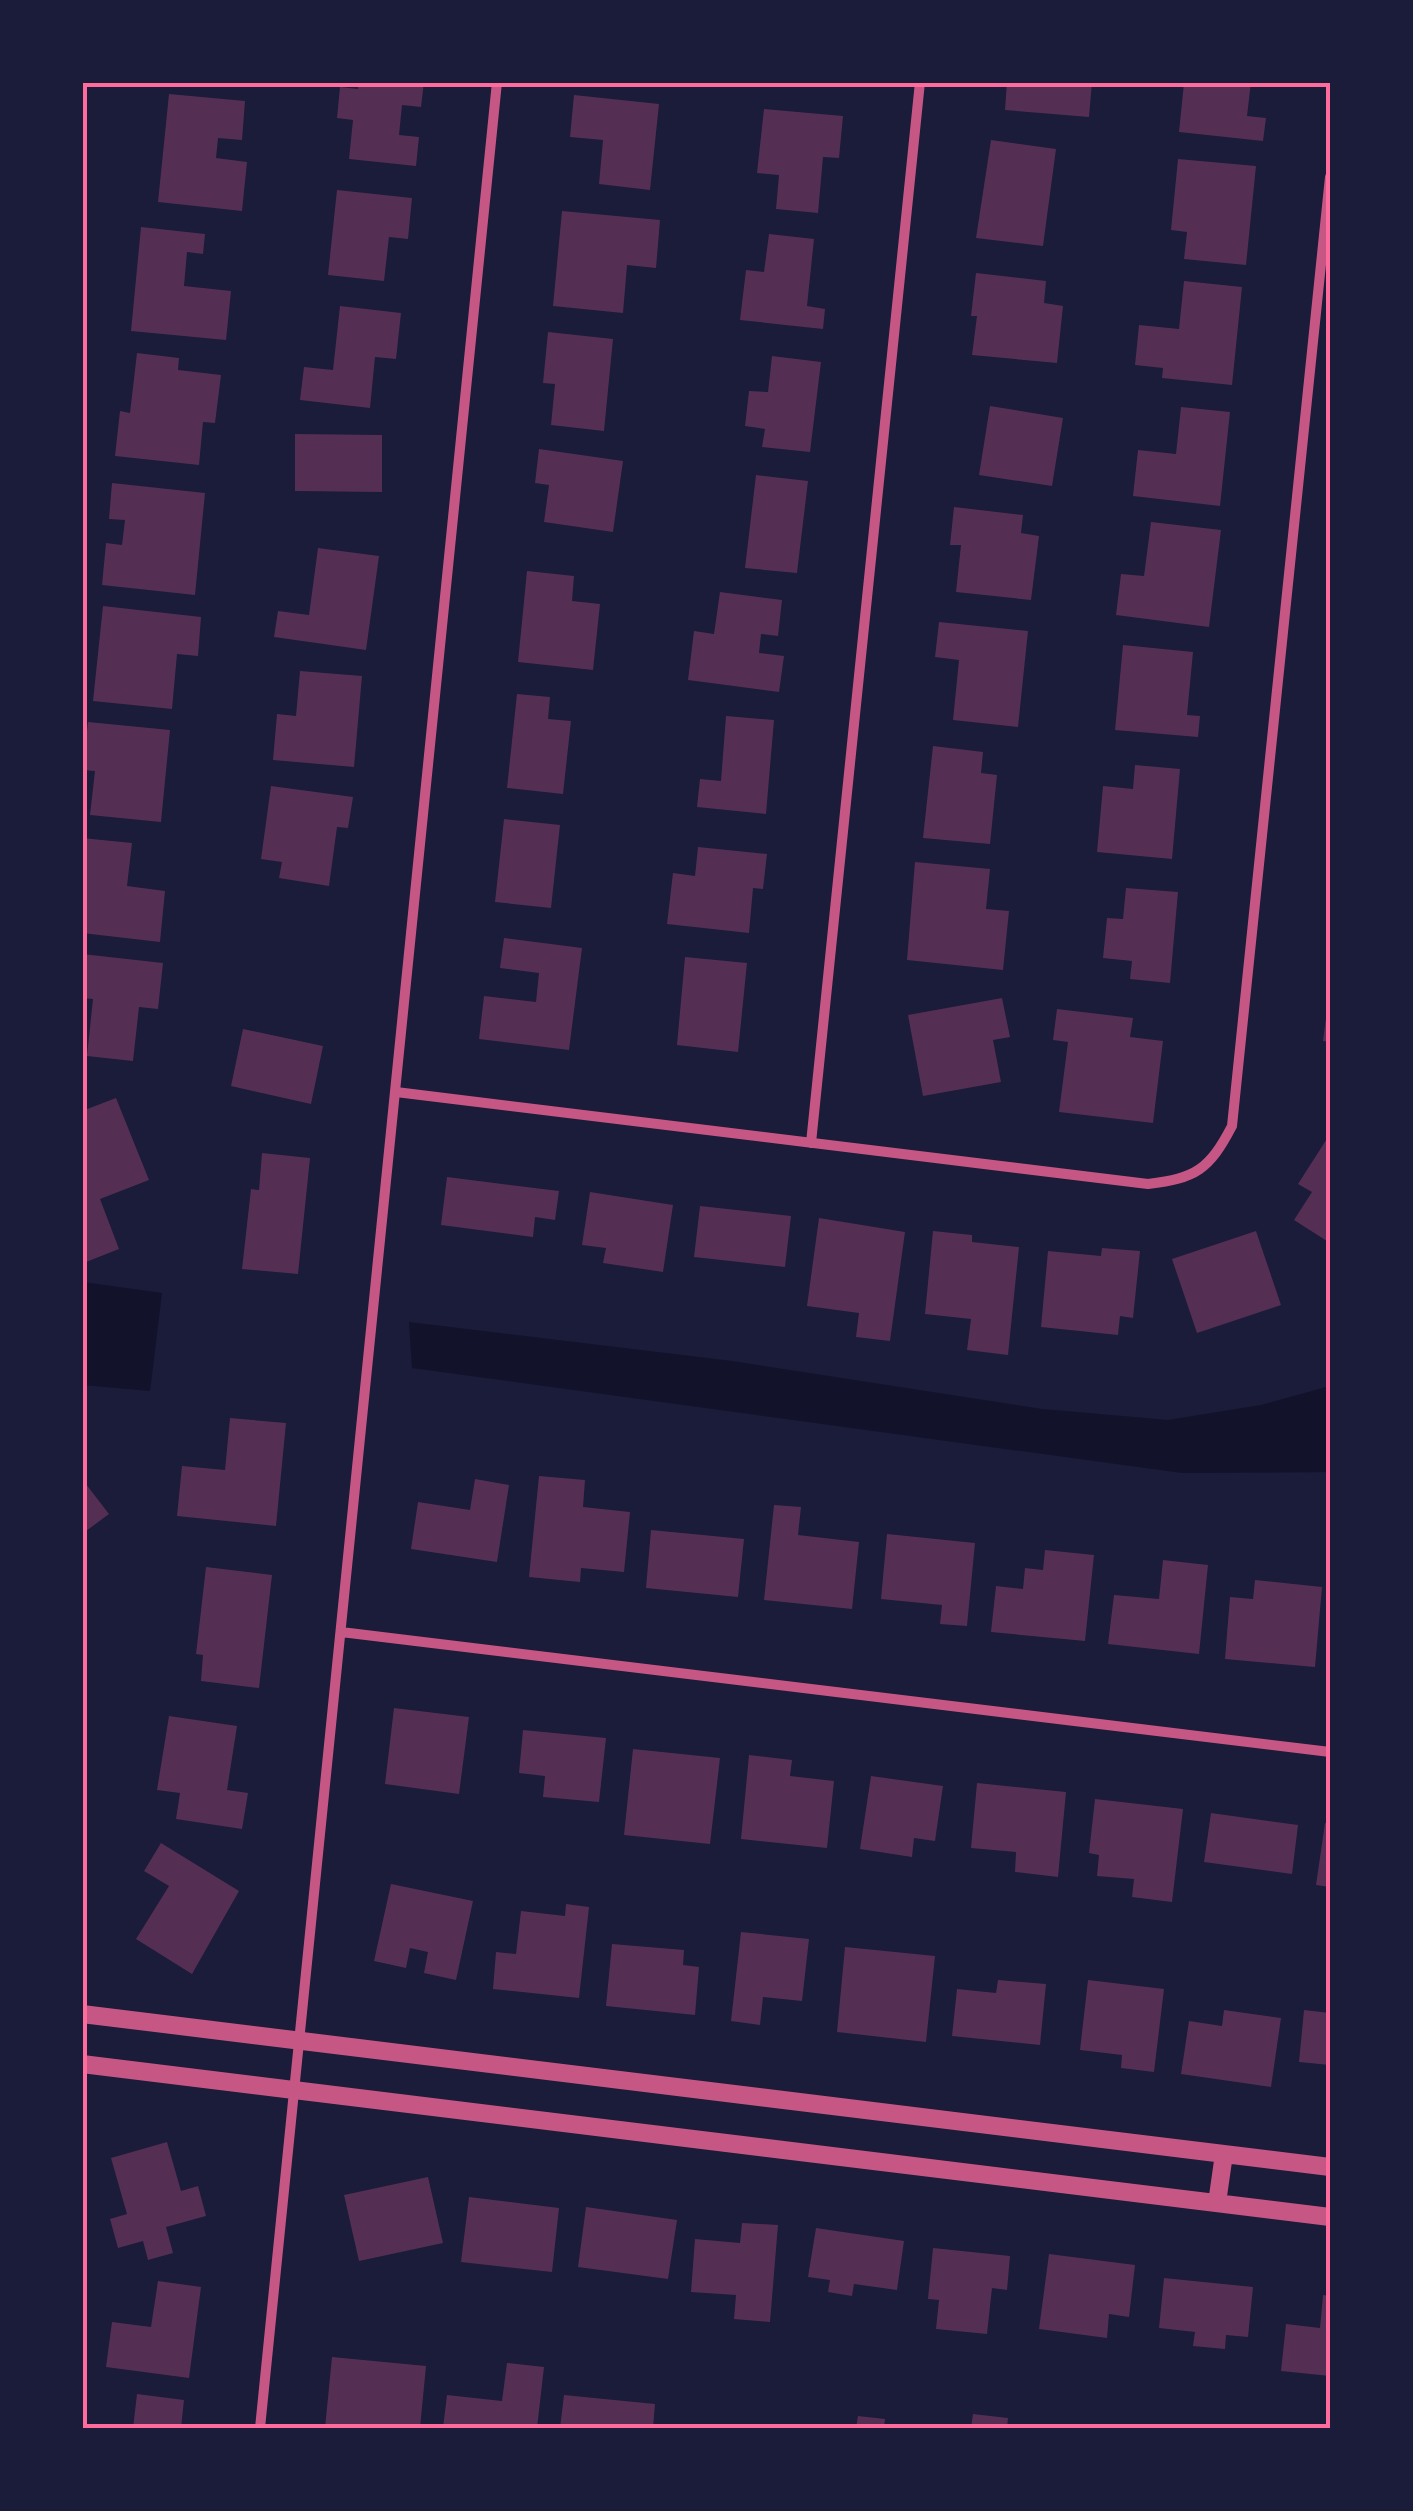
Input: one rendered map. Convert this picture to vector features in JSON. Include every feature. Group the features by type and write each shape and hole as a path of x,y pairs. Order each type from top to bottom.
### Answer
{"street":[{"path":"260,2428 497,82"},
{"path":"811,1143 920,82"},
{"path":"396,1092 1148,1184 1184,1179 1216,1156 1232,1126 1330,176"},
{"path":"341,1632 1330,1752"},
{"path":"82,2014 1330,2166"},
{"path":"82,2064 1330,2217"},
{"path":"1216,2203 1224,2154"}],"shaded area":[{"path":"83,1282 162,1293 150,1391 83,1385"},
{"path":"409,1322 732,1361 1042,1409 1168,1420 1261,1405 1330,1386 1330,1472 1182,1473 412,1368"}],"building":[{"path":"358,82 424,82 421,107 402,105 399,135 419,137 416,166 349,159 353,120 337,118 340,87 358,89"},
{"path":"1007,82 1092,82 1089,117 1005,110"},
{"path":"1203,82 1251,82 1247,116 1266,118 1263,141 1179,132 1184,83 1202,86"},
{"path":"169,94 245,101 242,140 218,138 216,158 247,162 242,211 158,202"},
{"path":"574,95 659,104 650,190 599,184 603,140 570,137"},
{"path":"764,109 843,116 839,158 823,157 818,213 776,209 779,175 757,173"},
{"path":"991,140 1056,149 1043,246 976,238"},
{"path":"1178,159 1256,166 1246,265 1184,259 1187,232 1171,230"},
{"path":"337,190 412,198 408,239 389,237 384,281 328,275"},
{"path":"562,211 660,220 656,268 627,265 623,313 553,306"},
{"path":"141,227 205,234 203,254 187,252 184,286 231,291 226,340 131,331"},
{"path":"769,234 814,239 807,306 825,309 823,329 740,320 746,270 764,272"},
{"path":"976,273 1046,281 1044,303 1063,306 1057,363 972,355 977,316 971,316"},
{"path":"1184,281 1242,287 1232,385 1162,378 1163,368 1135,365 1139,325 1179,329"},
{"path":"340,306 401,313 396,359 375,357 370,408 300,400 304,367 333,370"},
{"path":"548,332 613,339 604,431 551,425 555,384 543,383"},
{"path":"137,353 179,358 178,370 221,375 215,423 203,422 199,465 115,456 120,411 130,413"},
{"path":"772,356 821,362 810,452 762,447 765,429 745,426 749,391 768,392"},
{"path":"990,406 1063,418 1052,486 979,475"},
{"path":"1181,407 1230,412 1220,506 1133,496 1138,450 1176,454"},
{"path":"295,434 382,435 382,492 295,491"},
{"path":"539,449 623,461 613,532 544,522 549,485 535,483"},
{"path":"756,475 808,481 797,573 745,568"},
{"path":"112,483 205,493 195,595 102,585 106,543 122,545 125,520 109,519"},
{"path":"954,507 1023,515 1021,533 1039,536 1031,600 956,592 961,545 950,545"},
{"path":"1151,522 1221,530 1209,627 1116,615 1121,574 1144,576"},
{"path":"318,548 379,556 366,650 274,637 278,611 309,615"},
{"path":"527,571 574,576 572,601 600,604 593,670 518,662"},
{"path":"720,592 782,600 778,636 761,634 759,653 784,656 779,692 688,680 694,631 714,634"},
{"path":"103,606 201,617 198,656 177,654 172,709 93,701"},
{"path":"939,622 1028,631 1018,727 953,720 959,660 935,657"},
{"path":"1123,645 1193,652 1187,715 1200,716 1198,737 1115,730"},
{"path":"300,671 362,676 354,767 273,760 277,714 296,716"},
{"path":"517,694 550,697 548,719 571,721 563,794 507,788"},
{"path":"726,716 774,720 766,814 697,807 700,779 721,781"},
{"path":"88,722 170,730 161,822 90,815 95,771 83,770"},
{"path":"933,746 983,752 981,773 997,775 990,844 923,838"},
{"path":"1135,765 1180,769 1172,859 1097,852 1103,786 1133,789"},
{"path":"271,786 353,797 348,828 337,827 329,886 279,878 282,862 261,859"},
{"path":"504,819 560,825 551,908 495,902"},
{"path":"82,838 132,843 127,886 165,891 160,942 82,933"},
{"path":"698,847 767,854 763,889 753,888 749,933 667,924 673,873 695,876"},
{"path":"915,862 990,869 986,909 1009,911 1003,970 907,960"},
{"path":"1126,888 1178,892 1170,983 1130,979 1132,961 1103,958 1107,918 1123,919"},
{"path":"504,938 582,948 569,1050 479,1039 484,996 536,1002 539,973 500,968"},
{"path":"82,954 163,963 158,1009 139,1007 133,1061 87,1056 93,999 82,998"},
{"path":"685,957 747,963 738,1052 677,1045"},
{"path":"1002,998 1010,1037 993,1040 1001,1082 923,1096 908,1015"},
{"path":"1330,1003 1330,1042 1323,1041"},
{"path":"1057,1009 1133,1018 1130,1037 1163,1041 1153,1123 1059,1112 1068,1042 1053,1040"},
{"path":"243,1029 323,1046 311,1104 231,1086"},
{"path":"116,1098 149,1180 100,1199 119,1249 86,1262 82,1253 82,1111"},
{"path":"1330,1134 1330,1243 1294,1220 1312,1192 1298,1184"},
{"path":"262,1153 310,1158 298,1274 242,1269 251,1189 259,1190"},
{"path":"447,1177 559,1191 555,1220 535,1217 533,1237 441,1225"},
{"path":"590,1192 673,1205 663,1272 603,1263 606,1248 582,1245"},
{"path":"700,1206 791,1216 785,1267 694,1257"},
{"path":"819,1218 905,1232 890,1341 856,1337 859,1313 807,1306"},
{"path":"933,1231 972,1235 972,1242 1019,1247 1008,1355 967,1350 971,1319 925,1314"},
{"path":"1256,1231 1281,1305 1197,1333 1172,1259"},
{"path":"1102,1248 1140,1251 1133,1318 1120,1316 1118,1335 1041,1327 1048,1251 1101,1256"},
{"path":"230,1418 286,1423 276,1526 177,1516 182,1466 225,1470"},
{"path":"539,1476 585,1480 583,1507 630,1512 624,1572 581,1568 580,1582 529,1577"},
{"path":"82,1479 109,1514 82,1534"},
{"path":"475,1479 509,1485 497,1562 411,1549 418,1502 470,1510"},
{"path":"774,1505 801,1507 798,1535 859,1542 852,1609 764,1600"},
{"path":"651,1530 744,1539 738,1597 646,1588"},
{"path":"887,1534 975,1543 967,1626 940,1624 942,1605 881,1599"},
{"path":"1045,1550 1094,1555 1085,1641 991,1632 996,1586 1023,1589 1025,1568 1043,1570"},
{"path":"1163,1560 1208,1565 1199,1654 1108,1644 1114,1595 1159,1599"},
{"path":"206,1567 272,1575 259,1688 201,1681 203,1655 196,1654"},
{"path":"1255,1580 1322,1587 1315,1667 1225,1659 1230,1597 1253,1599"},
{"path":"394,1708 469,1717 459,1794 385,1784"},
{"path":"169,1716 237,1726 227,1790 248,1793 242,1829 176,1819 180,1793 157,1790"},
{"path":"523,1730 606,1738 599,1802 543,1797 545,1776 519,1773"},
{"path":"633,1749 720,1758 710,1844 624,1835"},
{"path":"749,1755 792,1760 790,1776 834,1781 827,1848 741,1839"},
{"path":"871,1776 943,1786 935,1841 914,1838 912,1857 860,1849"},
{"path":"977,1783 1066,1792 1058,1877 1015,1872 1016,1852 971,1848"},
{"path":"1095,1799 1183,1809 1172,1902 1132,1897 1134,1879 1097,1876 1099,1855 1089,1853"},
{"path":"1211,1813 1298,1825 1292,1874 1204,1862"},
{"path":"1325,1823 1330,1824 1330,1887 1316,1885"},
{"path":"161,1843 239,1891 192,1974 136,1939 169,1886 144,1871"},
{"path":"391,1884 473,1901 456,1980 424,1973 428,1952 410,1948 406,1968 374,1961"},
{"path":"566,1904 589,1907 579,1998 493,1989 496,1952 516,1954 521,1911 565,1916"},
{"path":"741,1932 809,1939 802,2001 763,1997 760,2025 731,2021"},
{"path":"612,1944 684,1950 683,1965 699,1967 695,2015 606,2006"},
{"path":"845,1947 935,1956 926,2042 837,2032"},
{"path":"998,1980 1046,1984 1040,2045 952,2036 957,1989 996,1993"},
{"path":"1088,1980 1164,1989 1154,2072 1121,2068 1122,2055 1080,2050"},
{"path":"1224,2010 1281,2018 1271,2087 1181,2074 1189,2021 1222,2026"},
{"path":"1304,2010 1330,2013 1330,2065 1299,2062"},
{"path":"167,2142 181,2191 198,2186 206,2216 166,2227 173,2253 148,2260 143,2241 118,2248 110,2219 127,2214 111,2158"},
{"path":"428,2177 443,2243 359,2261 344,2195"},
{"path":"469,2197 559,2208 552,2272 461,2262"},
{"path":"586,2207 677,2220 668,2279 578,2267"},
{"path":"742,2223 778,2225 770,2322 734,2319 736,2295 691,2292 695,2239 740,2243"},
{"path":"816,2228 904,2241 897,2290 854,2284 852,2296 828,2292 830,2280 808,2277"},
{"path":"933,2248 1010,2256 1007,2290 992,2288 987,2334 936,2329 939,2300 928,2299"},
{"path":"1049,2254 1135,2265 1129,2317 1109,2314 1107,2338 1039,2329"},
{"path":"1164,2278 1253,2287 1248,2337 1226,2335 1225,2349 1193,2346 1195,2332 1159,2328"},
{"path":"158,2281 201,2287 189,2378 106,2367 112,2322 151,2327"},
{"path":"1323,2295 1330,2296 1330,2376 1281,2371 1286,2324 1320,2328"},
{"path":"332,2357 426,2366 420,2428 325,2428"},
{"path":"507,2363 544,2367 537,2428 443,2428 447,2395 502,2401"},
{"path":"137,2394 184,2400 181,2428 133,2428"},
{"path":"564,2395 655,2404 653,2428 560,2428"},
{"path":"973,2414 1008,2418 1007,2428 971,2428"},
{"path":"858,2416 885,2419 884,2428 856,2428"}]}
